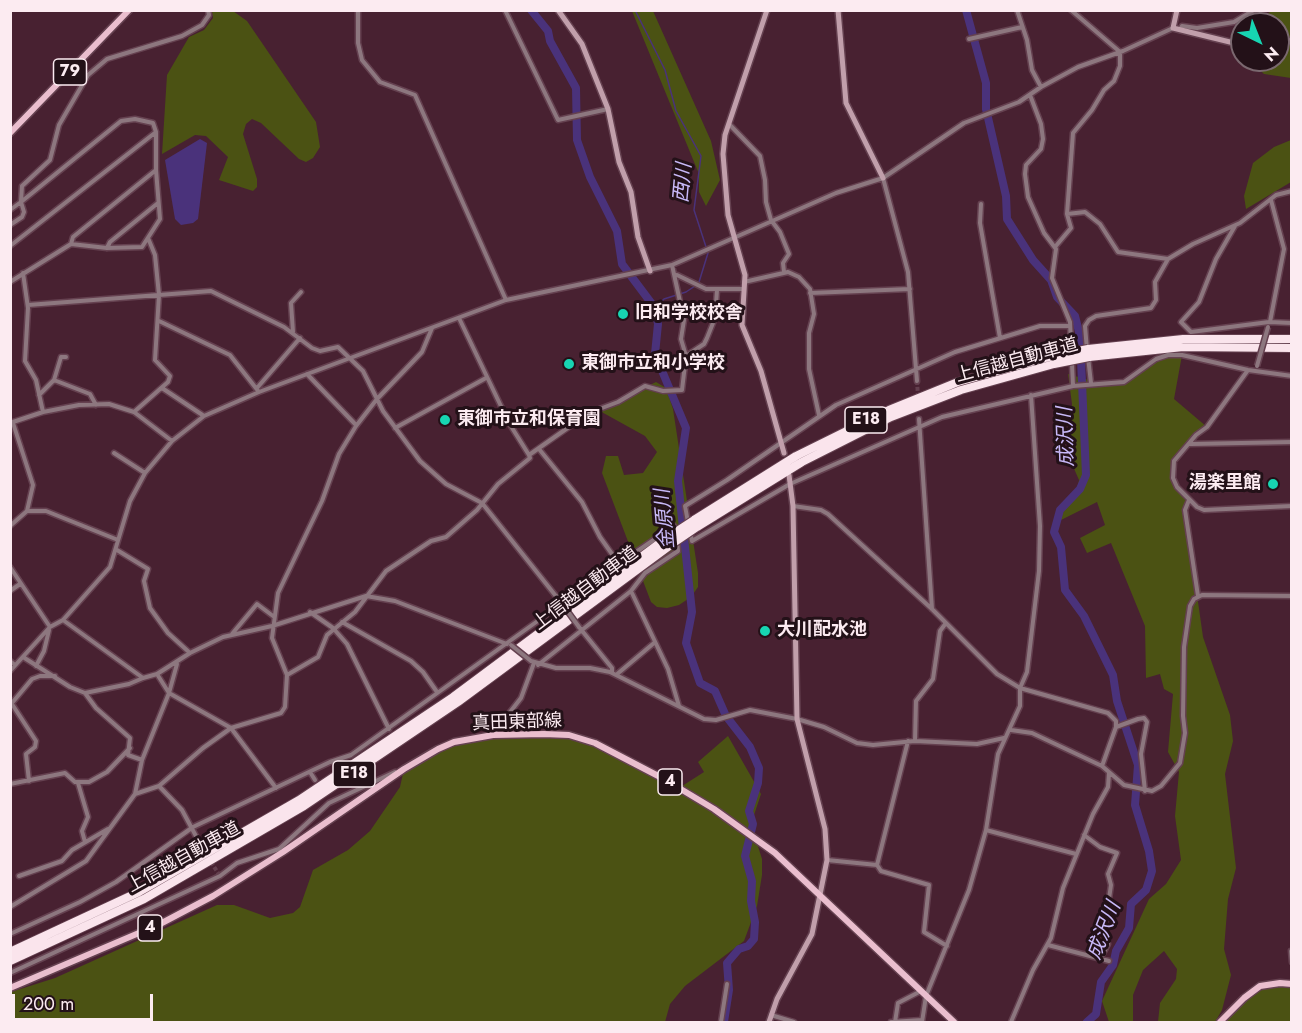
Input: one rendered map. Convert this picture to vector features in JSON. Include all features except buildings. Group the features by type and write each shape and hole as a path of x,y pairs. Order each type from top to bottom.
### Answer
{"highway":[{"name":"上信越自動車道","path":"10,952 139,892 309,794 453,697 695,523 802,462 891,417 961,390 1054,360 1088,353 1183,339 1292,339"},
{"name":"上信越自動車道","path":"1088,353 1184,347 1292,348"},
{"name":"上信越自動車道","path":"10,961 81,930 152,895 304,806 458,702 670,541"}],"main road":[{"name":"79","path":"10,133 129,10"},
{"name":"真田東部線","path":"10,988 160,924 213,896 404,769 454,742 493,735 568,735 595,743 664,779 714,809 775,853 954,1023"},
{"path":"1220,1023 1244,998 1260,986 1292,984"}],"street":[{"path":"10,225 24,212 21,201 22,186 51,160 59,125 88,75 107,59 182,36 202,25 209,15 208,10"},
{"path":"358,10 358,43 362,60 380,82 415,95 506,300"},
{"path":"505,10 558,120 608,109"},
{"path":"558,10 582,44 608,109 619,162 631,192 638,237 650,271"},
{"path":"766,10 724,135 723,154 728,215 742,259 744,286 742,325 761,371 783,453"},
{"path":"838,10 846,103 883,178 901,238 910,289 917,381"},
{"path":"1017,10 1032,70 1041,87"},
{"path":"1071,10 1120,52 1120,66 1114,81 1104,90 1092,110 1073,133 1067,214 1071,228 1055,247 1052,279 1065,306 1073,337 1074,386"},
{"path":"1173,28 1177,10"},
{"path":"1180,30 1182,26 1197,27 1234,22 1254,10"},
{"path":"971,39 1022,27"},
{"path":"10,671 50,627 63,620 110,567 130,501 145,473 172,441 204,416 258,390 352,358 506,300 672,265 836,193 883,178 964,123 1020,102 1041,87 1078,67 1120,52 1173,28 1230,42"},
{"path":"1030,95 1041,124 1043,139 1041,149 1026,165 1028,197 1044,233 1055,247"},
{"path":"10,210 121,121 135,119 153,123 156,132 160,219 142,247 107,248 71,244 10,282"},
{"path":"729,124 760,156 766,202 771,220 780,232 789,254 783,263 784,272"},
{"path":"10,246 156,132"},
{"path":"71,244 73,237 156,170"},
{"path":"1091,383 1085,326 1089,320 1096,316 1151,308 1156,300 1155,282 1168,259 1193,244 1235,226 1281,193 1292,190"},
{"path":"1257,368 1284,255 1271,200"},
{"path":"107,248 110,242 159,202"},
{"path":"981,204 980,223 1000,338"},
{"path":"1067,214 1085,212 1100,224 1118,252 1168,259"},
{"path":"1235,226 1216,259 1199,302 1181,322 1191,332 1292,323"},
{"path":"134,412 152,394 162,388 170,376 155,360 159,295 155,255 148,238"},
{"path":"287,675 318,657 333,628 355,612 386,571 431,541 446,537 529,455 589,413 618,402 645,386 663,391 682,390 686,356 681,339 683,309 672,265"},
{"path":"676,274 706,289 717,290 744,286 784,272 799,277 810,293 814,314 809,333 809,369 819,415"},
{"path":"23,273 28,305 25,362 36,380 43,412"},
{"path":"810,293 910,289"},
{"path":"686,356 704,344 707,338 715,318 717,290"},
{"path":"28,305 211,291 293,332 312,348 320,351 338,347 363,371 395,428 432,473 482,503 612,668 614,674"},
{"path":"293,332 291,303 301,292"},
{"path":"459,318 486,378 529,455"},
{"path":"159,321 230,355 258,390"},
{"path":"1070,326 1040,326 955,352 883,381 819,415 781,444 685,506 692,541 790,484 920,425 966,410 1074,386 1124,382 1156,358 1168,355 1182,355 1248,370 1257,368 1292,376"},
{"path":"135,794 159,786 203,748 231,728 281,713 285,707 287,675 272,638 273,616 278,593 322,501 339,454 356,426 377,399 422,352 432,328"},
{"path":"258,390 300,338"},
{"path":"39,395 54,380 61,357 66,357"},
{"path":"1248,370 1207,427 1178,455 1172,468 1177,487 1189,500 1204,510 1292,506"},
{"path":"307,374 356,426"},
{"path":"395,428 486,378"},
{"path":"54,380 90,394 96,405"},
{"path":"162,388 204,416"},
{"path":"923,994 898,1003 894,1022 922,1021 923,994 947,946 969,890 986,830 998,754 1004,738 1011,730 1020,706 1020,688 1027,672 1039,571 1040,526 1031,395"},
{"path":"10,526 27,511 33,485 12,423 43,412 109,405 134,412 172,441"},
{"path":"919,419 932,609"},
{"path":"1190,444 1292,442"},
{"path":"539,449 582,502 600,537 619,564"},
{"path":"114,453 145,473"},
{"path":"770,1023 777,999 812,934 827,860 825,829 796,719 793,506 789,475"},
{"path":"1011,730 1032,733 1102,766 1124,785 1145,791 1152,791 1161,786 1180,763 1185,733 1183,716 1184,647 1191,606 1198,596 1185,510 1189,500"},
{"path":"793,506 821,510 828,514 932,609 997,674 1020,688 1108,713 1116,721 1116,727 1102,766"},
{"path":"27,511 46,511 118,540"},
{"path":"10,934 80,902 116,882 193,828 351,755 546,615 557,597 582,589 674,526 678,551 645,573 631,591 535,663 514,709 493,735"},
{"path":"117,550 148,569 144,581 150,608 168,633 190,653"},
{"path":"10,567 50,627 44,651 36,666"},
{"path":"10,591 21,584"},
{"path":"631,591 668,669 679,706"},
{"path":"85,693 129,684 158,674 177,664 190,653 232,635 272,626 366,596 395,601 506,643 535,663 556,668 590,668 614,674 704,719 716,720 750,710 796,719 824,727 857,743 873,745 908,741 977,744 1004,738"},
{"path":"1198,596 1292,596"},
{"path":"232,635 257,604 273,616"},
{"path":"310,612 333,628 347,644 389,729"},
{"path":"63,620 143,678"},
{"path":"342,622 411,661 423,672 437,692"},
{"path":"915,741 916,701 933,679 940,631 945,623"},
{"path":"614,674 655,643"},
{"path":"23,657 70,687 85,693 96,708 130,738 129,755 142,760"},
{"path":"10,662 15,665"},
{"path":"10,907 86,861 135,794 142,760 169,693 177,664"},
{"path":"158,674 169,693 231,728 276,788"},
{"path":"29,781 26,754 35,747 36,741 11,702 32,679 40,676 56,676"},
{"path":"1116,727 1144,718 1147,722 1141,754 1145,791"},
{"path":"908,741 877,865 881,871 929,885 924,932 947,946"},
{"path":"78,783 89,782 107,772 130,747"},
{"path":"10,973 220,876 237,863 281,851 329,803 404,769"},
{"path":"310,772 315,780"},
{"path":"1011,1023 1033,970 1048,945 1056,925 1063,888 1084,835 1108,787 1110,772"},
{"path":"10,784 65,773 78,783 87,817 82,831 85,842"},
{"path":"159,786 182,810 196,838"},
{"path":"19,876 62,861 72,850 108,829"},
{"path":"986,830 1076,854"},
{"path":"1084,835 1100,847 1117,853 1108,874 1111,885 1104,933 1108,944 1100,959"},
{"path":"827,860 877,865"},
{"path":"1048,945 1109,961"},
{"path":"1291,951 1292,962"},
{"path":"721,1023 728,984"},
{"path":"771,1015 795,1023"}],"green space":[{"path":"212,11 233,11 247,21 316,122 320,147 313,158 306,162 299,159 261,123 252,119 246,124 243,134 257,179 257,187 253,191 219,180 228,157 206,136 195,135 162,154 167,75 189,37 204,30 213,18"},
{"path":"632,11 653,11 711,141 720,180 706,206 699,192 699,174"},
{"path":"1291,11 1291,78 1262,72 1290,72 1290,12 1270,12"},
{"path":"1291,140 1291,182 1246,209 1244,196 1253,163 1274,147"},
{"path":"1182,355 1174,399 1207,427 1178,455 1172,468 1177,487 1189,500 1185,510 1203,637 1230,715 1233,741 1225,774 1236,868 1228,899 1224,949 1231,975 1222,1010 1215,1022 1158,1022 1160,1003 1176,979 1177,969 1164,951 1143,970 1133,995 1133,1022 1109,1022 1102,1001 1149,899 1166,884 1181,860 1175,816 1179,772 1168,752 1173,694 1164,689 1160,674 1146,678 1145,626 1111,543 1087,553 1080,538 1105,525 1097,502 1057,522 1077,490 1079,480 1068,455 1072,404 1068,374 1096,382 1124,382 1157,360"},
{"path":"656,382 666,388 673,409 698,573 698,587 691,597 679,605 667,608 657,607 651,602 602,473 606,456 618,456 624,475 643,473 657,452 645,436 598,410"},
{"path":"544,734 582,739 679,788 704,772 698,762 728,736 761,794 751,824 762,859 762,875 757,906 744,941 685,986 670,1004 665,1022 11,1022 11,992 55,978 217,905 234,905 270,918 293,913 300,907 313,870 348,850 370,831 400,787 404,769 438,749 468,739"},
{"path":"1291,984 1291,1022 1220,1022 1260,986"}],"shaded area":[{"path":"200,139 207,143 198,219 193,223 181,225 175,219 165,160"}],"waterway":[{"name":"金原川","path":"531,10 548,31 550,41 576,88 577,140 590,177 617,231 622,264 655,308 658,324 655,354 686,428 678,481 692,612 686,643 700,683 715,691 726,716 750,747 759,768 758,783 749,811 753,824 745,856 752,881 754,939 748,946 739,949 727,963 729,990 724,1022"},
{"name":"西川","path":"635,10 665,70 676,111 701,156 694,210 708,253 699,282"},
{"name":"成沢川","path":"966,10 986,83 986,109 1006,196 1007,219 1033,260 1051,280 1057,297 1075,316 1080,336 1086,475 1080,489 1060,510 1054,532 1061,547 1065,590 1084,616 1113,675 1117,701 1138,765 1135,805 1149,851 1152,871 1146,890 1131,904 1129,928 1116,951 1113,965 1101,982 1096,1014 1087,1022"},
{"name":"西川","path":"655,308 664,299 686,292 695,286"}],"tunnel":[{"path":"917,381 918,397"},
{"path":"197,838 206,853"},
{"path":"211,862 220,876"}],"place":[{"name":"旧和学校校舎","path":"623,314"},
{"name":"東御市立和小学校","path":"569,364"},
{"name":"東御市立和保育園","path":"445,420"},
{"name":"湯楽里館","path":"1273,484"},
{"name":"大川配水池","path":"765,631"}]}
